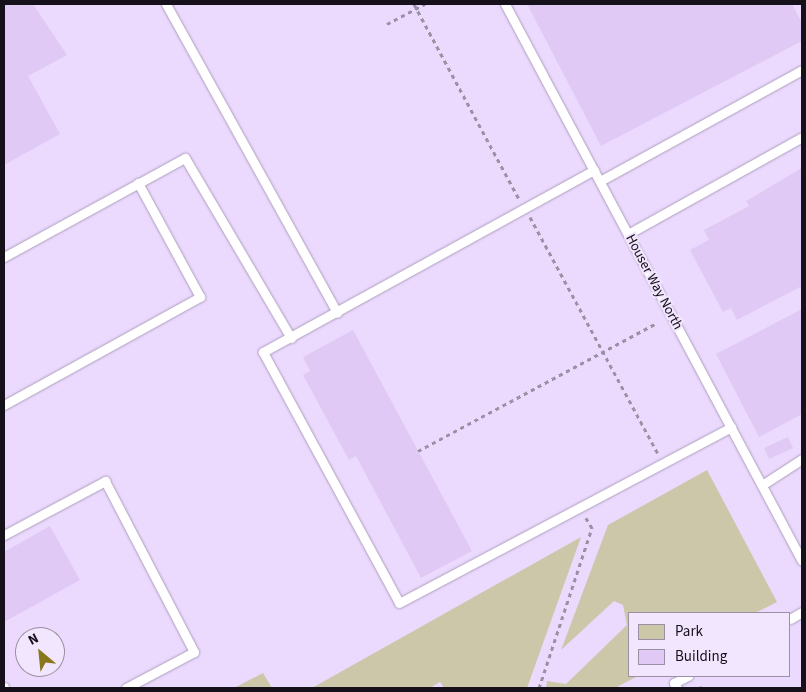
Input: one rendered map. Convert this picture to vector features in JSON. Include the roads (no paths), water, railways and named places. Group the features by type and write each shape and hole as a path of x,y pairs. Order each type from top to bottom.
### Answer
{"lane":[{"path":"166,4 337,313"},
{"name":"Houser Way North","path":"505,4 802,561"},
{"path":"600,181 802,70"},
{"path":"628,234 802,137"},
{"path":"4,257 185,158 290,338"},
{"path":"594,170 263,352 398,603 731,427"},
{"path":"4,405 200,297 138,183"},
{"path":"762,486 802,459"},
{"path":"4,535 105,481 194,652 126,688"},
{"path":"791,618 802,612"},
{"path":"666,688 676,686 687,677"}]}
